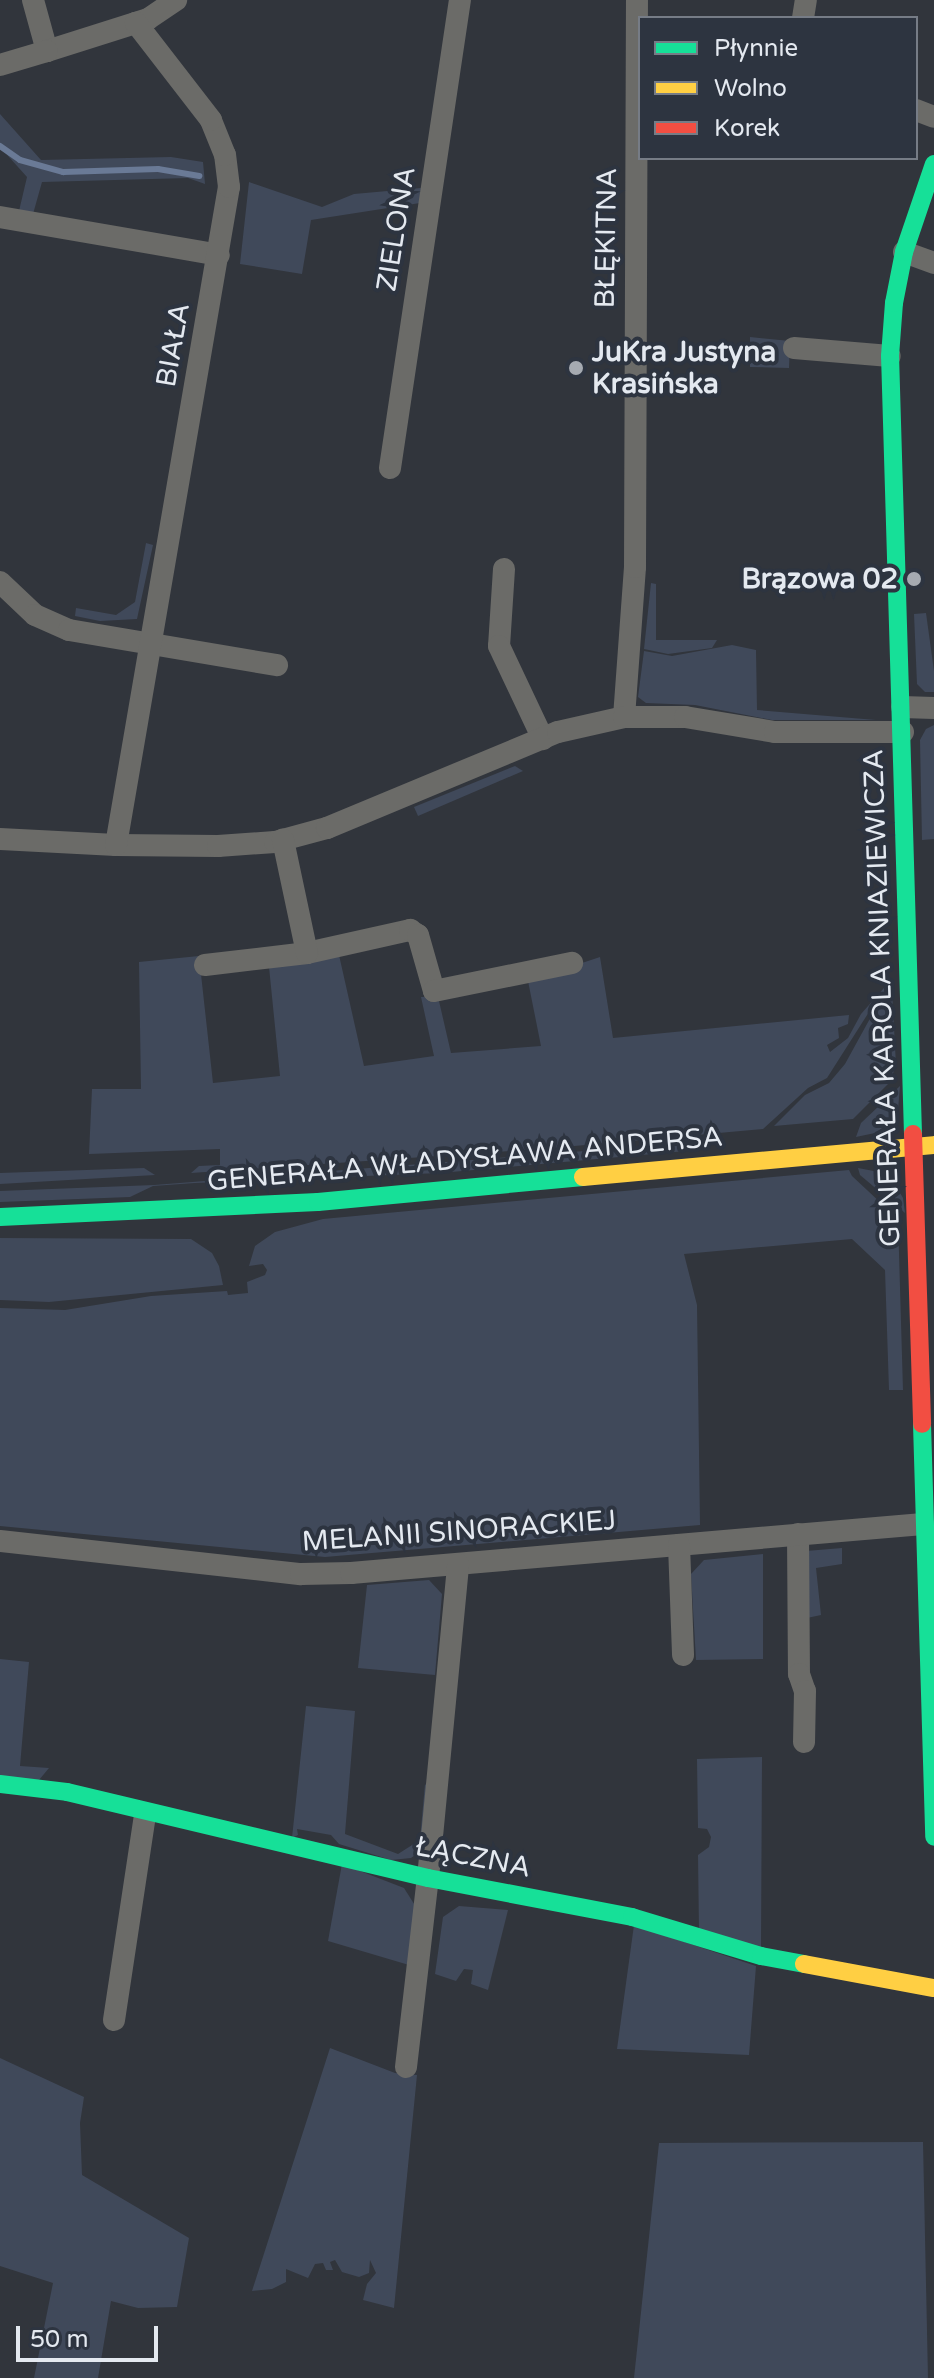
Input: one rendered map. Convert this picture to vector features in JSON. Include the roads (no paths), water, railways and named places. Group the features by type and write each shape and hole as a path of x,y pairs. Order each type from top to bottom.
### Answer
{"street":[{"path":"33,0 47,51"},
{"path":"0,65 136,23 158,14 176,0"},
{"name":"ZIELONA","path":"390,468 460,0"},
{"name":"BŁĘKITNA","path":"637,0 638,43"},
{"name":"BIAŁA","path":"116,845 229,187 223,147 198,100 136,23"},
{"name":"BŁĘKITNA","path":"624,717 635,567 638,160"},
{"name":"GENERAŁA KAROLA KNIAZIEWICZA","path":"934,164 904,252 894,303 890,356 903,732 925,1146 923,1524 929,1569 934,1837"},
{"path":"0,217 219,255"},
{"path":"904,252 934,263"},
{"path":"794,348 890,356"},
{"path":"504,569 499,646 543,739"},
{"path":"0,582 24,607 62,628 277,665"},
{"path":"902,707 934,708"},
{"path":"0,839 116,845 230,846 283,840 327,828 543,739 588,724 624,717 685,717 775,732 903,732"},
{"path":"283,840 307,953"},
{"path":"205,965 307,953 410,930 418,935 434,991 572,963"},
{"name":"GENERAŁA WŁADYSŁAWA ANDERSA","path":"0,1217 318,1202 925,1146"},
{"name":"MELANII SINORACKIEJ","path":"0,1541 301,1574 458,1564 923,1524"},
{"path":"798,1534 799,1674 805,1691 804,1742"},
{"path":"679,1545 683,1655"},
{"path":"406,2067 428,1878 458,1564"},
{"name":"ŁĄCZNA","path":"0,1784 67,1792 145,1814 278,1841 428,1878 632,1917 761,1956 934,1988"},
{"path":"114,2020 145,1814"}],"waterway":[{"path":"0,146 20,160 63,172 158,169 199,176"}],"place":[{"name":"JuKra Justyna Krasińska","path":"576,368"},
{"name":"Brązowa 02","path":"914,579"}]}
